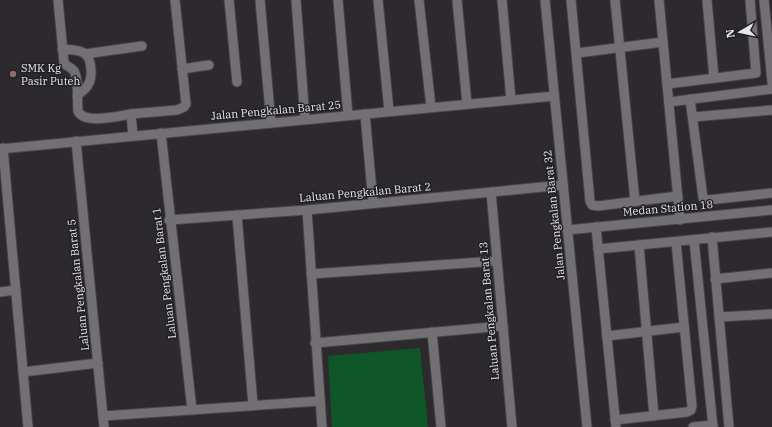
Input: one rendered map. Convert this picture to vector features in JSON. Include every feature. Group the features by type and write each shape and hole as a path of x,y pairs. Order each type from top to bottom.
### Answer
{"street":[{"path":"58,0 64,63 76,76 78,111 84,118 99,119 131,114 177,110 186,104 175,0"},
{"path":"229,0 237,82"},
{"path":"260,0 271,123"},
{"path":"296,0 305,119"},
{"path":"338,0 348,115"},
{"path":"378,0 389,111"},
{"path":"419,0 431,107"},
{"path":"457,0 467,104"},
{"path":"502,0 511,100"},
{"name":"Jalan Pengkalan Barat 32","path":"545,0 587,427"},
{"path":"571,0 590,201 592,205 598,206 678,196"},
{"path":"616,0 635,201"},
{"path":"659,0 680,220"},
{"path":"707,0 714,78"},
{"path":"667,84 756,73 750,0"},
{"path":"764,0 772,82"},
{"path":"577,53 620,46 663,42"},
{"path":"85,54 142,46"},
{"path":"62,49 79,51 85,54 90,62 91,79 88,86 77,96"},
{"path":"182,69 208,65"},
{"path":"669,102 772,89"},
{"name":"Jalan Pengkalan Barat 25","path":"1,148 554,96"},
{"path":"690,99 703,198 708,200 772,193"},
{"path":"693,117 772,110"},
{"path":"131,114 133,136"},
{"path":"364,114 373,203"},
{"name":"Laluan Pengkalan Barat 1","path":"161,133 169,220 192,410"},
{"name":"Laluan Pengkalan Barat 5","path":"76,141 104,427"},
{"path":"1,148 5,223 16,290 28,427"},
{"name":"Laluan Pengkalan Barat 2","path":"169,220 307,210 563,185"},
{"name":"Laluan Pengkalan Barat 13","path":"491,192 512,427"},
{"path":"307,210 322,427"},
{"name":"Medan Station 18","path":"567,230 772,210"},
{"path":"237,215 253,405"},
{"path":"596,227 616,424 654,416 687,412 691,410 692,406 676,242"},
{"path":"598,248 772,232"},
{"path":"712,237 729,427"},
{"path":"694,240 713,426 694,427"},
{"path":"639,245 654,416"},
{"path":"311,274 496,261"},
{"path":"715,279 772,273"},
{"path":"0,292 16,290"},
{"path":"718,317 772,314"},
{"path":"315,343 502,326"},
{"path":"607,336 684,327"},
{"path":"432,332 441,427"},
{"path":"23,372 98,363"},
{"path":"103,416 320,401"}],"green space":[{"path":"420,348 428,427 332,427 328,356"}],"place":[{"name":"SMK Kg Pasir Puteh","path":"13,74"}]}
